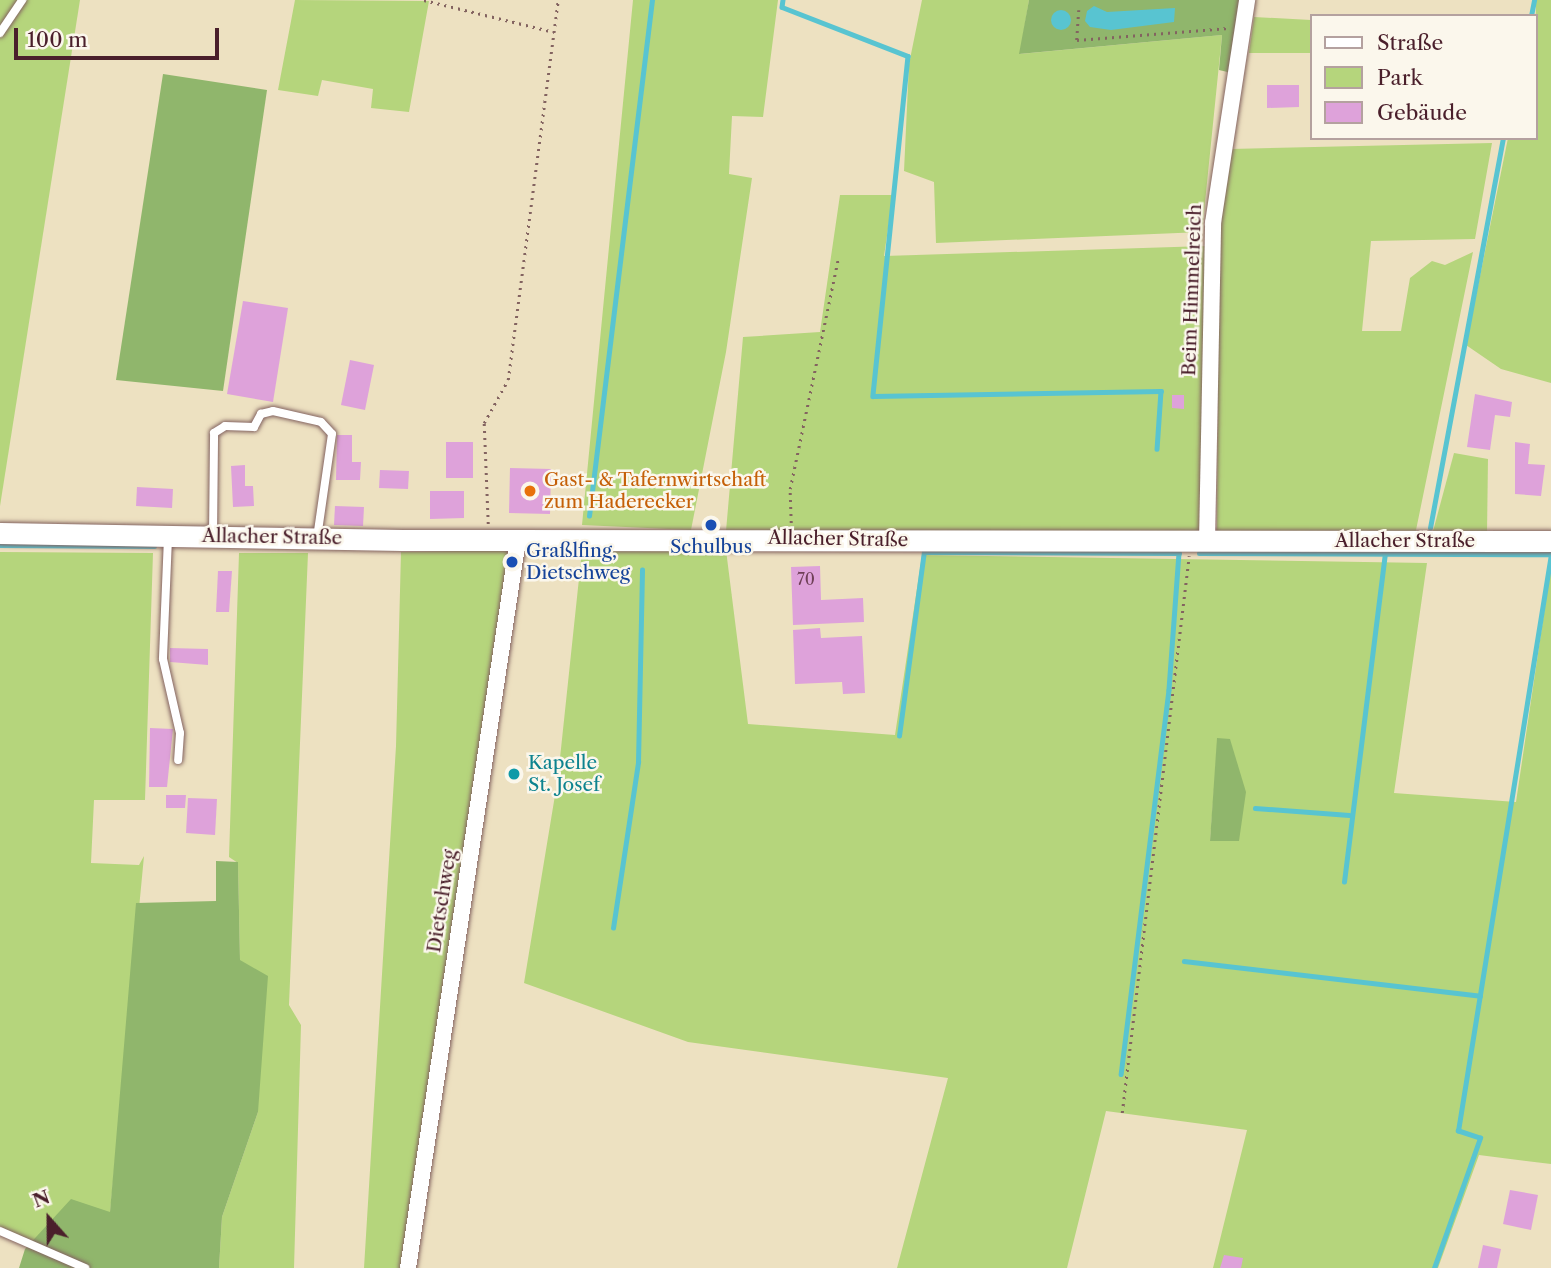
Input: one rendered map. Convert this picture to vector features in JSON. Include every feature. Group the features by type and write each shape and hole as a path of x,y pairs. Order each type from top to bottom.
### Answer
{"street":[{"name":"Beim Himmelreich","path":"1199,542 1213,223 1247,0"},
{"name":"Allacher Straße","path":"0,533 510,540 791,537 1199,542 1551,541"},
{"name":"Dietschweg","path":"408,1268 510,540"}],"lane":[{"path":"0,33 22,0"},
{"path":"213,536 214,433 220,427 254,427 265,411 321,422 332,434 317,538"},
{"path":"168,535 163,659 180,733 178,760"},
{"path":"0,1231 85,1268"}],"path":[{"path":"425,0 555,32"},
{"path":"510,540 487,522 484,423 508,380 558,0"},
{"path":"1079,10 1077,40 1243,26"},
{"path":"791,537 790,489 838,259"},
{"path":"1122,1113 1199,542"}],"green space":[{"path":"0,0 80,0 0,506"},
{"path":"295,0 429,1 409,112 371,108 373,89 322,80 318,96 278,90"},
{"path":"633,0 778,0 763,117 732,116 729,174 752,178 726,352 691,530 582,525"},
{"path":"922,0 1029,0 1020,54 1222,35 1202,232 936,243 934,182 904,171 909,64"},
{"path":"1029,0 1244,0 1236,74 1219,70 1222,35 1019,54"},
{"path":"1536,0 1551,0 1551,383 1501,369 1466,345 1508,140 1537,140"},
{"path":"1254,17 1310,20 1310,53 1249,53"},
{"path":"163,74 267,90 223,391 116,380"},
{"path":"1492,143 1475,239 1371,241 1362,331 1401,331 1410,278 1432,261 1445,265 1473,252 1415,535 1217,532 1219,221 1231,149"},
{"path":"840,195 893,195 884,256 1206,246 1200,532 726,531 743,337 820,332"},
{"path":"1454,453 1488,459 1487,532 1432,535"},
{"path":"510,550 403,1268 364,1268 396,746 401,552"},
{"path":"582,550 726,550 748,724 895,735 922,555 1427,563 1394,793 1516,802 1551,566 1551,1164 1479,1155 1438,1268 1213,1268 1247,1130 1106,1111 1067,1268 897,1268 948,1078 688,1042 524,983 558,777","holes":["1218,738 1239,841 1210,841"]},
{"path":"0,552 153,553 145,800 94,800 91,863 139,865 144,856 110,1213 33,1242 0,1228"},
{"path":"239,553 308,553 289,1005 301,1025 294,1268 219,1268 222,1217 258,1112 240,960 238,863 229,857"},
{"path":"1217,738 1230,739 1246,792 1239,841 1210,841"},
{"path":"216,861 238,862 240,960 268,976 258,1112 222,1217 219,1268 19,1268 25,1249 71,1199 110,1212 136,903 216,901"}],"water":[{"path":"1094,6 1107,12 1175,8 1174,22 1111,30 1090,27 1085,21 1087,11"},
{"path":"1057,10 1065,10 1071,20 1065,30 1057,30 1051,24 1051,16"}],"building":[{"path":"1267,85 1299,85 1299,107 1267,108"},
{"path":"243,301 288,308 273,402 227,394"},
{"path":"350,360 374,365 365,410 341,405"},
{"path":"1475,394 1512,402 1510,417 1495,415 1490,450 1467,447"},
{"path":"1172,395 1184,395 1184,409 1172,408"},
{"path":"337,435 352,435 352,462 361,462 360,480 336,480"},
{"path":"446,442 473,442 473,478 446,478"},
{"path":"1515,442 1530,444 1528,464 1545,465 1541,496 1515,494"},
{"path":"245,465 245,486 253,486 254,506 233,507 231,466"},
{"name":"Gast- & Tafernwirtschaft zum Haderecker","path":"510,468 551,469 550,514 509,513"},
{"path":"380,470 409,471 408,489 379,488"},
{"path":"137,487 173,489 172,508 136,506"},
{"path":"430,491 464,491 464,518 430,519"},
{"path":"335,506 364,507 363,526 334,525"},
{"path":"820,566 821,600 863,598 864,622 793,625 791,567"},
{"path":"218,571 232,571 229,612 216,612"},
{"path":"820,628 821,638 862,636 865,693 843,694 842,682 795,684 793,630"},
{"path":"170,648 208,649 208,665 170,662"},
{"path":"150,728 173,729 167,787 149,787"},
{"name":"Kapelle St. Josef","path":"510,767 520,768 518,780 509,779"},
{"path":"166,795 186,795 185,808 166,808"},
{"path":"188,798 217,799 215,835 186,833"},
{"path":"1510,1190 1538,1195 1531,1230 1503,1224"},
{"path":"1483,1245 1501,1249 1497,1268 1478,1268"},
{"path":"1224,1255 1243,1258 1241,1268 1220,1268"}],"waterway":[{"path":"589,516 652,0"},
{"path":"783,0 782,7 908,56 873,396 1161,391 1157,449"},
{"path":"1531,14 1534,0"},
{"path":"1430,528 1503,140"},
{"path":"0,545 154,546"},
{"path":"899,736 924,552 1179,553 1169,690 1121,1074"},
{"path":"1199,553 1551,554"},
{"path":"1344,882 1385,554"},
{"path":"1434,1268 1480,1138 1458,1131 1551,554"},
{"path":"613,928 638,762 642,570"},
{"path":"1255,808 1349,815"},
{"path":"1184,961 1480,996"}],"place":[{"name":"Gast- & Tafernwirtschaft zum Haderecker","path":"530,491"},
{"name":"Schulbus","path":"711,525"},
{"name":"Graßlfing, Dietschweg","path":"512,562"},
{"name":"Kapelle St. Josef","path":"514,774"}]}
